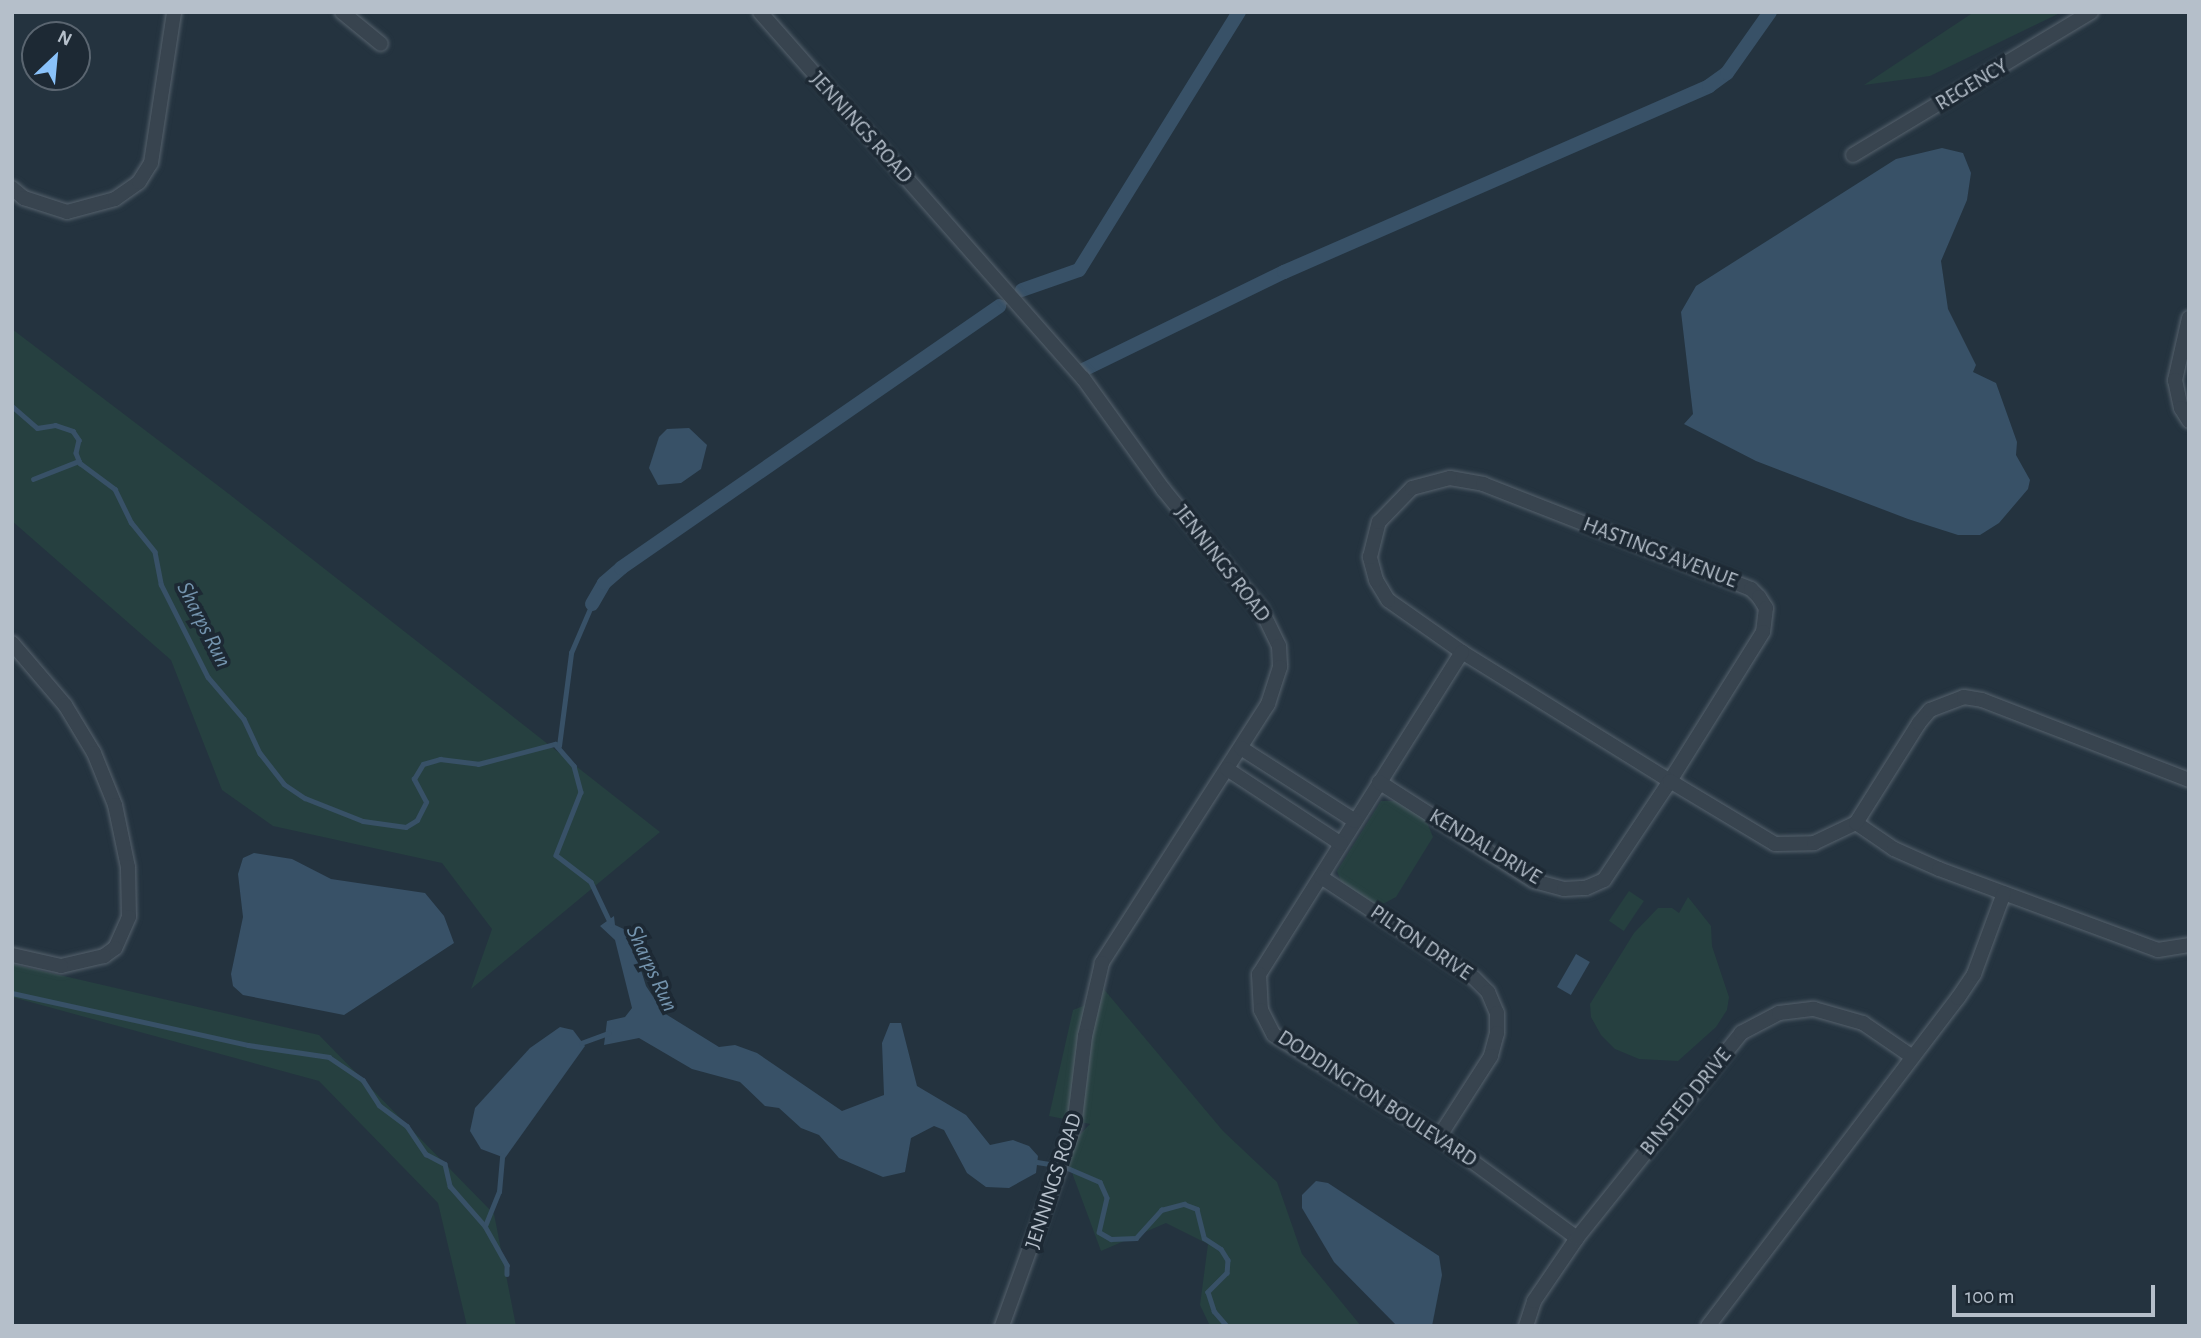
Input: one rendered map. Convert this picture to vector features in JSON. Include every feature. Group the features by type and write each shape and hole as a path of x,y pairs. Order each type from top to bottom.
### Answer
{"street":[{"path":"12,188 24,198 67,212 115,199 139,182 151,163 174,12"},
{"path":"342,12 381,44"},
{"name":"JENNINGS ROAD","path":"760,12 1083,378 1163,489 1261,609 1279,646 1280,667 1268,704 1102,963 1085,1036 1074,1127 1002,1326"},
{"name":"REGENCY","path":"1853,155 2091,12"},
{"path":"2189,318 2178,348 2175,380 2176,395 2189,421"},
{"name":"HASTINGS AVENUE","path":"1431,480 1483,484 1751,589 1766,608 1763,632 1670,781 1462,652 1388,600 1376,580 1370,557 1379,522 1393,503 1431,480"},
{"path":"12,643 65,705 94,753 115,805 128,867 129,917 115,948 104,956 61,966 12,955"},
{"name":"DODDINGTON BOULEVARD","path":"1462,652 1259,974 1261,1010 1274,1035 1439,1137 1577,1238"},
{"path":"1670,781 1775,844 1814,843 1856,823 1919,723 1947,701 1964,697 1982,700 2189,779"},
{"path":"1241,748 1355,821"},
{"path":"1227,769 1341,844"},
{"name":"KENDAL DRIVE","path":"1379,782 1534,881 1564,889 1586,888 1604,880 1670,781"},
{"path":"1856,823 1894,849 2158,950 2189,945"},
{"name":"PILTON DRIVE","path":"1321,877 1475,978 1488,992 1497,1013 1497,1033 1491,1056 1439,1137"},
{"path":"1708,1326 1974,974 2004,893"},
{"name":"BINSTED DRIVE","path":"1526,1326 1534,1301 1577,1238 1741,1033 1761,1019 1814,1009 1863,1023 1911,1056"}],"green space":[{"path":"1974,12 2062,12 1930,76 1864,85"},
{"path":"12,329 229,494 660,832 471,989 492,929 442,863 273,826 222,790 171,660 12,521"},
{"path":"1381,801 1396,801 1426,820 1433,837 1396,897 1379,906 1342,884 1337,871"},
{"path":"1629,891 1644,901 1624,931 1609,921"},
{"path":"1688,897 1711,926 1712,946 1729,997 1727,1010 1716,1027 1678,1061 1639,1059 1615,1049 1601,1035 1591,1017 1590,1004 1634,933 1658,908 1672,908 1679,913"},
{"path":"12,964 319,1035 494,1214 516,1326 467,1326 438,1203 319,1081 12,997"},
{"path":"1097,981 1223,1131 1277,1182 1302,1254 1361,1326 1210,1326 1200,1305 1208,1244 1166,1223 1101,1251 1064,1151 1090,1124 1049,1116 1073,1010 1091,1003"}],"water":[{"path":"1942,148 1963,153 1971,173 1967,200 1941,261 1948,309 1976,365 1973,372 1996,383 2017,442 2016,455 2030,480 2028,489 1999,523 1980,535 1958,535 1908,519 1756,461 1684,424 1693,414 1681,312 1696,286 1896,159"},
{"path":"689,428 707,445 701,469 681,483 658,485 649,468 659,437 667,429"},
{"path":"254,853 292,859 331,879 425,893 444,916 454,943 344,1015 243,995 233,986 231,974 243,917 238,874 243,858"},
{"path":"614,916 615,925 628,931 638,943 636,954 646,986 664,1013 719,1047 735,1045 757,1053 842,1111 884,1095 882,1043 890,1023 901,1023 917,1086 966,1115 990,1145 1013,1140 1029,1146 1038,1156 1036,1173 1009,1188 986,1187 967,1173 944,1130 934,1126 911,1138 905,1172 883,1177 839,1158 819,1135 801,1128 779,1108 765,1106 740,1082 692,1069 639,1038 604,1045 607,1021 625,1017 632,1008 615,940 600,926"},
{"path":"1576,954 1590,962 1571,995 1557,987"},
{"path":"560,1027 573,1030 585,1046 505,1158 481,1149 470,1131 475,1108 530,1048"},
{"path":"1316,1181 1328,1183 1439,1256 1442,1275 1432,1326 1397,1326 1334,1262 1302,1208 1302,1195"}],"waterway":[{"path":"1022,290 1079,270 1239,12"},
{"path":"1083,370 1284,272 1709,86 1727,73 1770,12"},
{"path":"999,306 1022,290"},
{"path":"592,604 604,583 621,568 999,306"},
{"name":"Sharps Run","path":"12,406 37,428 55,425 73,431 79,440 76,453 80,463 115,489 131,522 155,552 161,584 208,677 244,719 260,753 284,784 305,798 363,821 406,827 417,820 426,802 414,779 423,764 440,759 478,764 555,744 574,766 581,792 556,855 591,882 611,924"},
{"path":"33,479 79,461"},
{"path":"559,746 571,653 592,604"},
{"path":"12,993 248,1045 329,1057 363,1080 379,1105 407,1126 426,1154 445,1164 450,1186 485,1226 507,1265 507,1274"},
{"path":"581,1043 608,1033"},
{"path":"485,1226 499,1192 502,1156"},
{"name":"Sharps Run","path":"1037,1162 1063,1166 1100,1182 1107,1198 1099,1232 1111,1239 1136,1238 1161,1210 1184,1204 1197,1209 1204,1238 1221,1249 1228,1260 1227,1273 1208,1292 1214,1311 1227,1326"}]}
